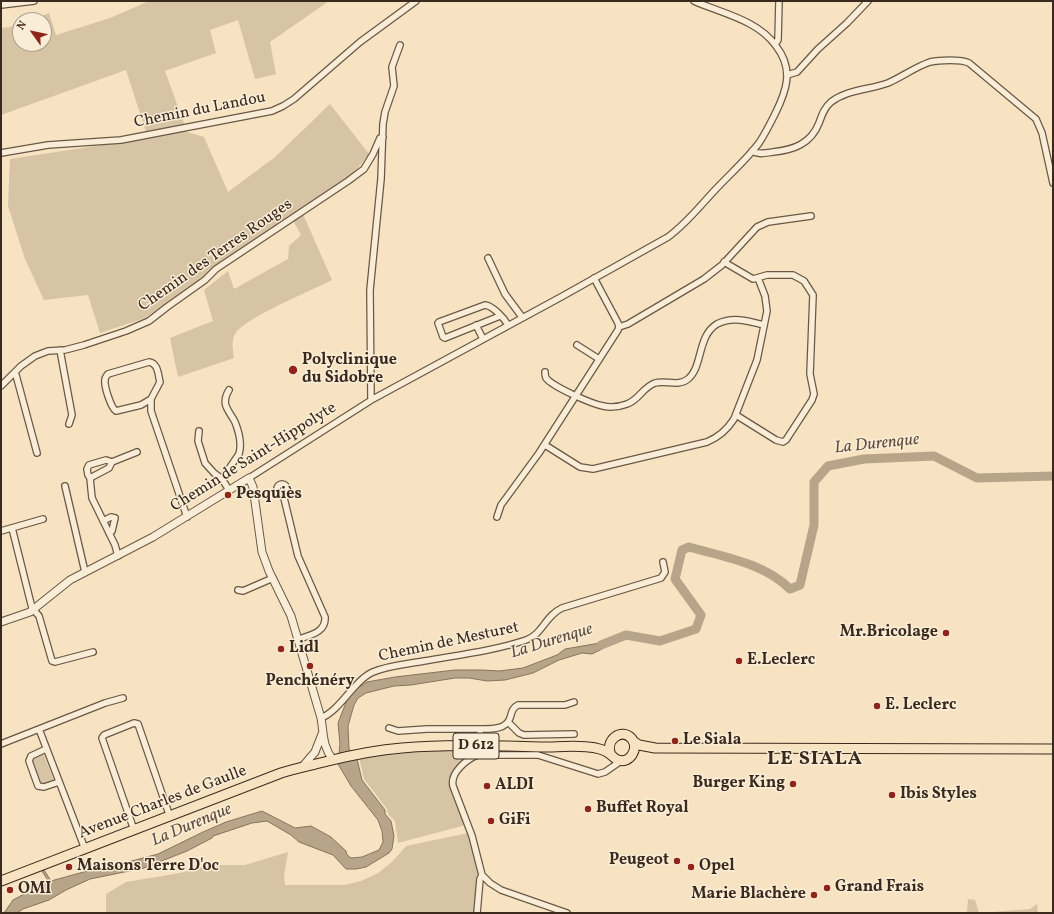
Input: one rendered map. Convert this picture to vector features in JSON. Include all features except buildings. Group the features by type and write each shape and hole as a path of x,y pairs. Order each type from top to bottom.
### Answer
{"main road":[{"path":"655,748 640,751 627,759 622,760 616,759 611,755 609,747 611,740 616,736 623,735 630,737 639,745 655,748 1053,749"},
{"name":"D 612","path":"335,759 421,747 589,747 606,743 611,740"},
{"path":"633,741 635,747 633,754"},
{"name":"D 612","path":"589,747 611,755"},
{"name":"Avenue Charles de Gaulle","path":"1,881 273,776 303,766 335,759"}],"street":[{"path":"1,5 34,1"},
{"name":"Chemin du Landou","path":"1,153 48,145 121,140 272,111 294,99 360,42 416,1"},
{"path":"694,1 749,24 767,37 775,44 784,59 787,75 797,72 818,49 847,23 868,1"},
{"path":"775,44 778,40 779,1"},
{"path":"371,400 370,290 381,179 385,112 394,86 393,65 400,45"},
{"path":"752,151 759,154 782,151 804,143 815,131 826,107 844,94 888,83 930,62 964,61 969,63 1036,118 1042,133 1053,183"},
{"name":"Chemin de Saint-Hippolyte","path":"1,622 34,610 65,584 187,517 371,400 675,232 752,151 765,133 778,108 785,90 787,75"},
{"name":"Chemin des Terres Rouges","path":"1,386 35,356 42,353 76,348 104,339 149,321 205,280 216,269 342,185 364,168 373,154 380,138 383,137"},
{"path":"497,517 501,505 545,445 619,327 628,324 704,279 724,262 757,227 768,222 810,216"},
{"path":"488,258 505,294 522,317"},
{"path":"724,262 753,279 767,275 793,276 804,282 813,295 810,374 814,394 808,407 786,440 783,442 776,440 736,414"},
{"path":"594,278 619,327"},
{"path":"545,445 580,467 588,469 707,442 717,438 725,431 736,414 757,360 767,311 765,296 758,278"},
{"path":"500,316 445,338 443,337 438,323 485,305 489,306 500,316 508,325"},
{"path":"544,372 548,380 576,396 602,406 614,407 626,405 634,400 647,387 653,384 661,382 680,383 689,378 693,372 706,336 712,328 718,324 727,320 735,319 764,325"},
{"path":"477,325 483,339"},
{"path":"577,345 599,359"},
{"path":"60,350 72,415 69,424"},
{"path":"149,362 154,364 160,382 151,399 141,405 118,411 114,410 105,382 106,377 108,374 149,362"},
{"path":"14,373 16,375 37,453"},
{"path":"222,478 239,454 240,450 240,441 234,422 228,413 225,401 229,390"},
{"path":"151,399 151,411 187,517"},
{"path":"141,405 147,407 151,411"},
{"path":"199,431 198,440 205,463 214,473 222,478 229,490"},
{"path":"90,478 108,468 112,462 137,452"},
{"path":"112,462 106,460 89,465 86,469 90,478 92,498 109,532 118,556"},
{"path":"249,478 253,487 260,545 264,560 291,616 321,718 322,734 326,749 335,759"},
{"path":"65,486 85,572"},
{"path":"283,494 298,556 325,617 324,624 318,632 299,639"},
{"path":"103,520 111,516 116,518 112,531 109,532"},
{"path":"1,531 43,519"},
{"path":"12,528 34,610 39,616 52,661 54,662 93,652"},
{"name":"Chemin de Mesturet","path":"321,718 329,713 355,687 373,672 387,668 493,649 528,639 536,634 550,616 562,608 661,578 665,572 663,562"},
{"path":"238,590 243,591 273,578"},
{"path":"1,744 105,703 123,698"},
{"path":"389,728 398,731 497,728 508,722 512,710 518,705 565,705 574,702"},
{"path":"508,722 519,733 524,735 574,734"},
{"path":"134,830 102,738 104,735 134,723 138,724 170,817"},
{"path":"38,729 85,849"},
{"path":"480,729 481,746"},
{"path":"303,766 315,752 322,734"},
{"path":"46,749 31,756 28,761 38,786 44,787 59,782"},
{"path":"568,913 501,890 490,883 482,875 470,830 452,780 454,775 472,757 477,755 538,755 598,774 605,772 622,760"},
{"path":"607,770 611,755"},
{"path":"477,913 480,878 482,875"}],"shaded area":[{"path":"149,1 329,1 270,42 276,74 255,79 238,20 210,30 216,53 165,71 187,132 204,137 228,192 275,157 330,104 369,154 357,169 303,214 332,280 280,305 241,327 235,334 233,340 234,358 178,377 170,338 213,321 204,290 228,271 234,289 288,259 289,246 301,235 291,217 285,219 145,318 100,333 88,295 44,300 25,259 8,206 10,159 148,138 126,70 1,115 1,28 12,27 12,52 52,52 52,22 56,35 110,18"},
{"path":"615,639 602,649 592,654 582,653 559,660 533,673 505,680 487,681 469,678 455,678 411,685 394,686 366,693 358,698 354,705 348,726 349,749 357,759 362,780 385,810 385,814 391,821 394,836 392,849 389,853 366,867 346,869 333,855 299,842 291,835 267,821 252,823 213,836 212,838 187,851 144,868 90,879 49,900 23,909 17,913 4,913 13,900 28,892 33,886 49,882 42,871 44,870 51,881 158,854 226,822 262,811 295,828 311,826 331,837 346,851 347,855 351,858 362,857 379,850 383,842 382,831 378,820 351,786 338,764 340,744 338,723 347,700 356,689 367,682 395,677 455,670 499,671 523,668 557,655 565,649"},
{"path":"415,750 463,750 468,752 468,757 454,770 451,777 452,791 466,825 398,843 395,821 388,814 387,809 364,779 359,757"},
{"path":"43,753 54,781 44,785 40,783 31,761 32,757"},
{"path":"468,833 479,873 474,913 106,913 106,894 126,882 180,873 210,865 245,865 288,852 284,876 285,885 345,885 361,881 378,873 392,862 406,846"},
{"path":"968,899 975,900 979,913 966,913"},
{"path":"1037,904 1038,913 979,913 1030,909"}],"waterway":[{"name":"La Durenque","path":"601,645 626,635 660,641 696,629 701,615 675,579 682,550 689,547 756,567 780,580 790,589 800,585 814,525 814,482 828,466 864,459 934,456 977,478 1053,476"}],"place":[{"name":"Polyclinique du Sidobre","path":"293,370"},
{"name":"Pesquiès","path":"228,495"},
{"name":"Mr.Bricolage","path":"946,633"},
{"name":"Lidl","path":"281,649"},
{"name":"E.Leclerc","path":"739,661"},
{"name":"Penchénéry","path":"310,666"},
{"name":"E. Leclerc","path":"877,706"},
{"name":"Le Siala","path":"675,741"},
{"name":"Burger King","path":"793,784"},
{"name":"ALDI","path":"487,786"},
{"name":"Ibis Styles","path":"892,795"},
{"name":"Buffet Royal","path":"588,809"},
{"name":"GiFi","path":"491,821"},
{"name":"Peugeot","path":"677,861"},
{"name":"Maisons Terre D'oc","path":"69,867"},
{"name":"Opel","path":"691,867"},
{"name":"Grand Frais","path":"827,888"},
{"name":"OMI","path":"10,890"},
{"name":"Marie Blachère","path":"814,895"}],"district":[{"name":"LE SIALA","path":"815,760"}]}
